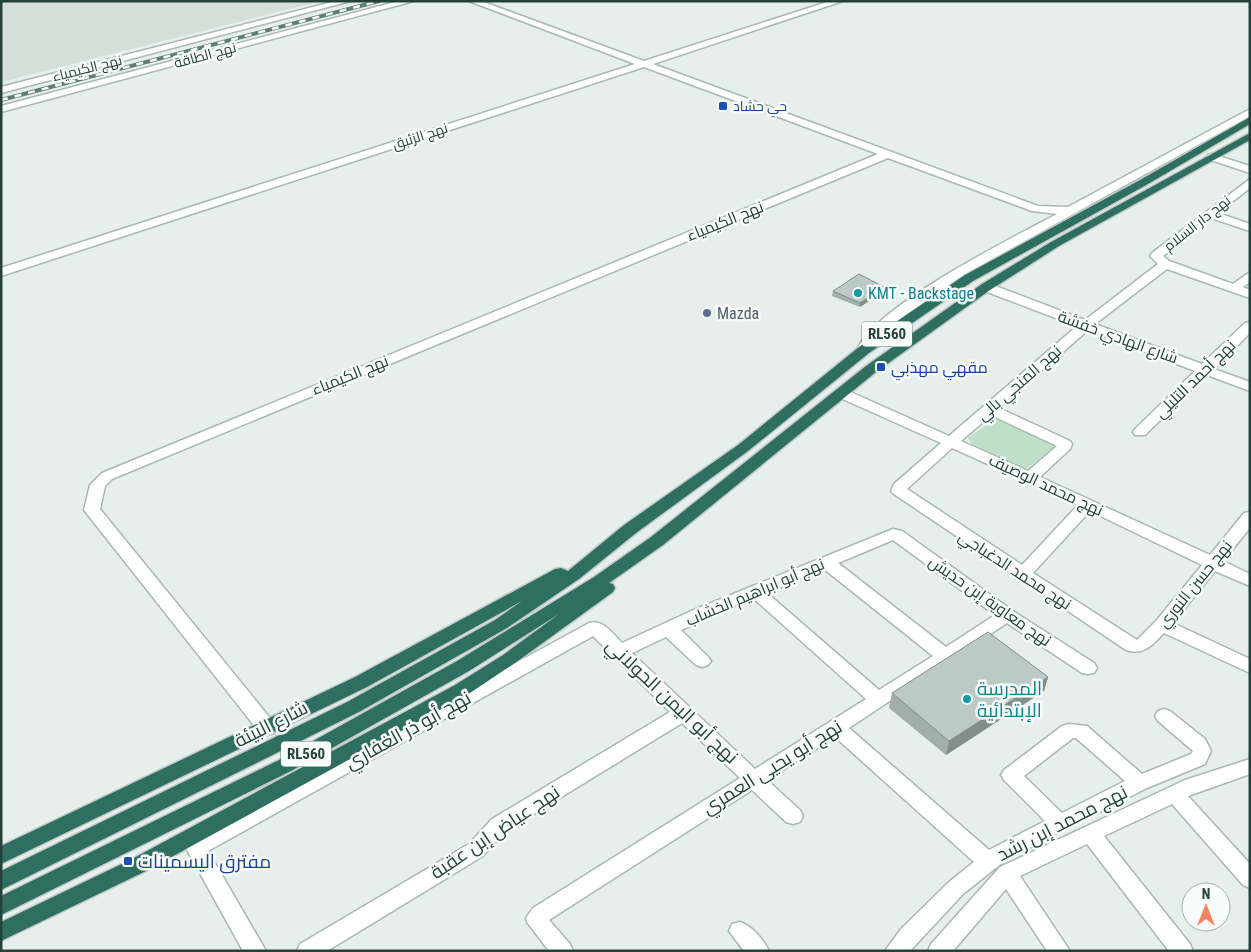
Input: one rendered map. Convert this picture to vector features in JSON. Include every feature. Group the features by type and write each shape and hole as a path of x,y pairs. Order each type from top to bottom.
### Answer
{"highway":[{"name":"RL560","path":"606,548 743,448 864,350 969,278 1144,182 1250,120"},
{"name":"RL560","path":"1,906 284,766 463,666 600,582 657,541 871,369 986,287 1056,244 1250,136"},
{"path":"1,932 139,865 461,690 509,660 632,571 657,541"},
{"path":"1,856 361,682 606,548"},
{"name":"شارع البيئة","path":"1,882 353,707 501,624 551,590 606,548"}],"street":[{"name":"نهج الكيمياء","path":"1,90 347,1"},
{"name":"نهج الطاقة","path":"1,109 410,1"},
{"path":"473,1 1036,208 1072,211"},
{"name":"نهج الزئبق","path":"1,272 839,1"},
{"path":"864,350 868,340 902,310 960,272 1250,112"},
{"name":"نهج الكيمياء","path":"267,728 92,510 98,485 106,476 888,154"},
{"path":"1212,158 1250,170"},
{"name":"نهج دار السلام","path":"1165,264 1156,258 1158,253 1250,182"},
{"path":"1036,208 1050,221"},
{"path":"1209,214 1250,228"},
{"path":"1165,264 1250,294"},
{"name":"نهج المنجي بالي","path":"899,487 1086,325 1165,264"},
{"path":"1235,288 1250,276"},
{"name":"شارع الهادي خفشة","path":"986,287 1250,387"},
{"name":"نهج أحمد التليلي","path":"1140,432 1250,326"},
{"name":"نهج محمد الوصيف","path":"841,393 1088,504 1250,581"},
{"path":"989,409 1065,444 1066,446 1029,478"},
{"name":"نهج محمد الدغباجي","path":"899,487 900,494 1022,575 1132,646 1137,647"},
{"path":"1022,575 1088,504"},
{"name":"نهج حسن النوري","path":"1137,647 1141,646 1162,625 1250,517"},
{"name":"نهج أبو ابراهيم الخشاب","path":"619,652 893,534"},
{"name":"نهج معاوية إبن حديش","path":"893,534 1007,615 1088,668"},
{"path":"827,563 945,656"},
{"path":"756,592 879,700"},
{"name":"نهج أبو يحيى العمري","path":"562,951 538,922 537,918 540,914 753,777 836,728 1007,615"},
{"path":"1162,625 1250,667"},
{"name":"نهج أبو اليمن الحولاني","path":"595,627 682,713 793,816"},
{"name":"نهج أبو ذر الغفاري","path":"255,951 196,848 595,627"},
{"path":"669,629 702,660"},
{"name":"نهج عياض إبن عقبة","path":"308,951 476,850 500,825 682,713"},
{"name":"نهج محمد إبن رشد","path":"896,951 956,888 987,861 1140,783 1198,759 1202,751 1198,744 1164,716"},
{"path":"836,728 987,861"},
{"path":"1060,823 1011,775 1069,731 1080,731 1140,783"},
{"path":"939,951 1007,873 1192,785 1250,766"},
{"path":"1174,793 1250,880"},
{"path":"1090,833 1182,951"},
{"path":"1007,873 1059,951"},
{"path":"740,931 758,951"}],"shaded area":[{"path":"1,1 321,1 1,82"}],"green space":[{"path":"996,418 1051,442 1054,447 1024,471 973,447 968,438"}],"building":[{"name":"KMT - Backstage","path":"859,274 884,287 860,303 833,291"},
{"name":"المدرسة الإبتدائية","path":"988,632 1048,677 949,741 892,693"}],"railway":[{"path":"1,100 379,1"}],"place":[{"name":"حي حشاد","path":"723,106"},
{"name":"KMT - Backstage","path":"858,293"},
{"name":"Mazda","path":"707,313"},
{"name":"مقهي مهذبي","path":"881,367"},
{"name":"المدرسة الإبتدائية","path":"967,699"},
{"name":"مفترق اليسمينات","path":"128,861"}]}
